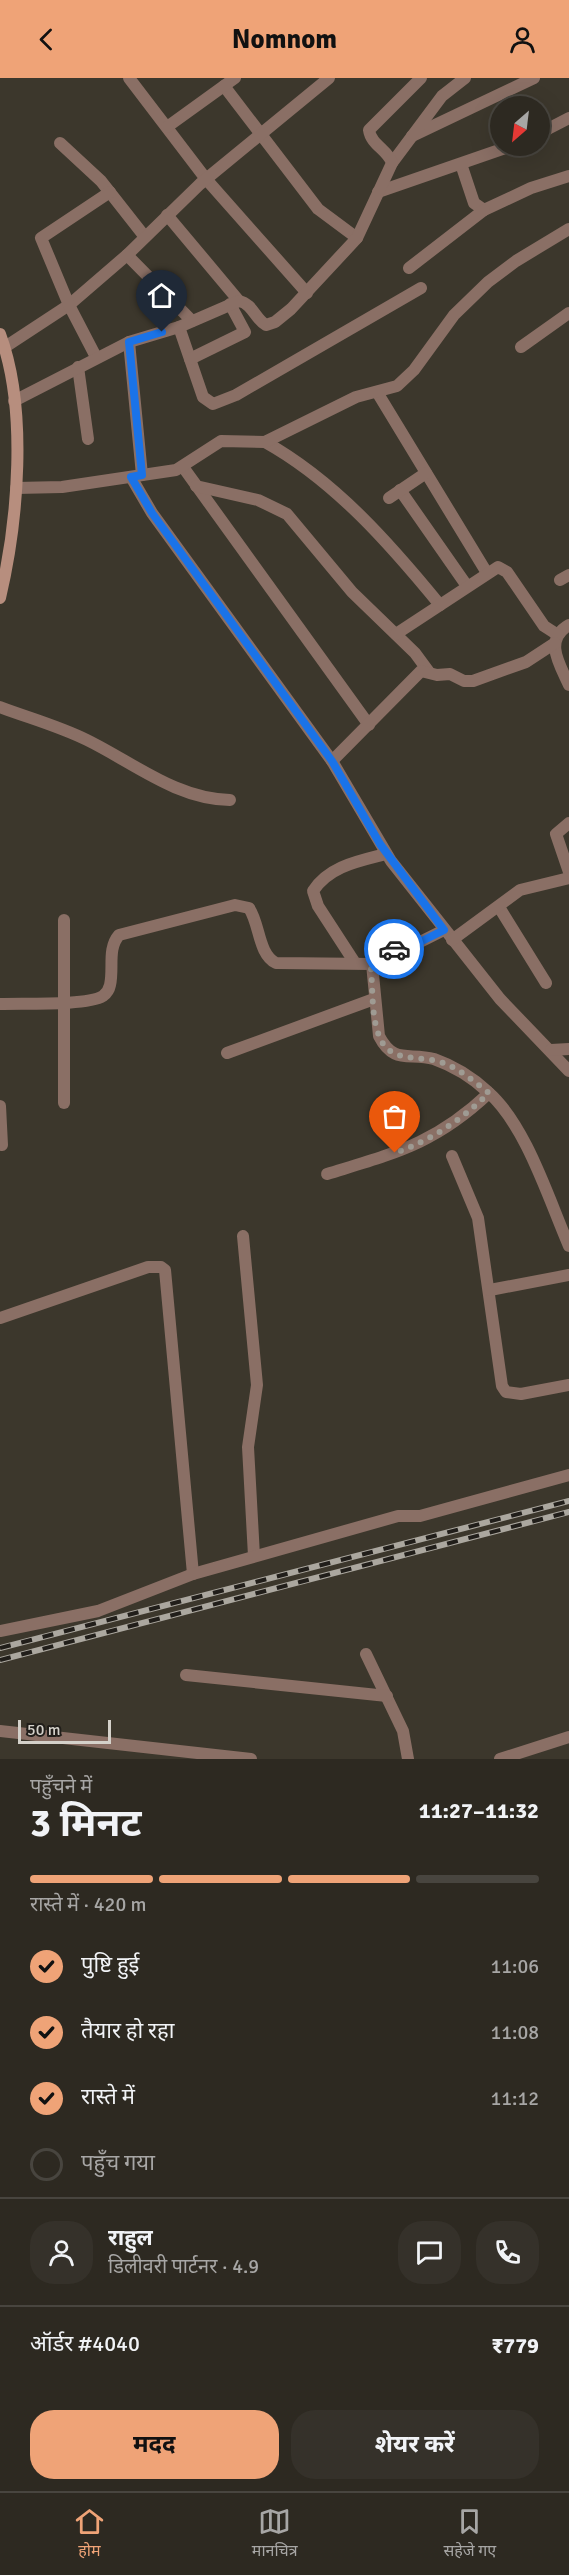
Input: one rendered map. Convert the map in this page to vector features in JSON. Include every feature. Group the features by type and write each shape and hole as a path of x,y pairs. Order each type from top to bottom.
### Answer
{"main road":[{"path":"0,334 5,347 14,401 16,488 13,527 0,598"}],"street":[{"path":"129,78 206,179 307,293"},
{"path":"167,127 235,78"},
{"path":"5,347 69,305 127,255 206,179 329,78"},
{"path":"392,163 390,157 374,142 369,130 422,78"},
{"path":"14,401 129,342 179,327 235,302 248,304 262,323 270,325 307,293 357,238 392,163 442,96 465,78"},
{"path":"412,136 534,78"},
{"path":"224,86 318,208 357,238"},
{"path":"550,128 569,118"},
{"path":"60,143 110,192 145,237"},
{"path":"378,192 490,154"},
{"path":"461,164 474,203 484,210"},
{"path":"409,268 484,210 531,188 569,176"},
{"path":"96,357 69,305 41,238 110,192"},
{"path":"167,215 235,302 245,332 190,359"},
{"path":"16,488 62,487 183,467 221,441 265,442 356,397 397,386 405,380 454,315 488,282 516,261 569,229"},
{"path":"127,255 192,321"},
{"path":"179,327 203,398 213,404 219,403 421,288"},
{"path":"521,347 569,313"},
{"path":"129,342 136,476 152,513 332,761 386,854 500,999 569,1071"},
{"path":"78,367 88,439"},
{"path":"377,392 487,573"},
{"path":"265,442 305,467 378,533 440,605"},
{"path":"183,467 369,725"},
{"path":"389,498 426,473"},
{"path":"196,486 258,500 287,514 352,592 422,660 429,672"},
{"path":"400,490 467,586"},
{"path":"396,634 498,567 507,572 544,626 556,639 555,653 569,685"},
{"path":"332,761 421,671 437,675 450,674 464,681 473,681 526,662 556,639 569,625"},
{"path":"0,707 83,738 186,793 209,799 230,800"},
{"path":"569,823 556,834 569,872"},
{"path":"355,963 318,906 313,891 323,878 341,867 386,854"},
{"path":"0,1004 95,1000 107,993 110,984 112,948 119,935 235,905 249,908 253,914 269,960 276,963 372,964 388,951 448,935 499,907 527,887 569,878"},
{"path":"499,907 546,983"},
{"path":"64,920 64,1102"},
{"path":"372,964 379,1036 389,1051 404,1057 431,1058 446,1064 489,1093 506,1110 519,1131 569,1246"},
{"path":"227,1053 374,999"},
{"path":"551,1050 569,1049"},
{"path":"327,1174 417,1145 449,1127 489,1093"},
{"path":"0,1106 3,1145"},
{"path":"452,1156 478,1218 502,1386 506,1392 521,1394 569,1385"},
{"path":"243,1236 257,1385 248,1447 254,1556"},
{"path":"0,1318 148,1267 161,1267 165,1270 193,1574"},
{"path":"490,1290 569,1275"},
{"path":"0,1631 99,1611 193,1574 254,1556 398,1516 420,1516 569,1475"},
{"path":"366,1654 402,1731 408,1759"},
{"path":"186,1675 387,1696"},
{"path":"0,1731 251,1759"},
{"path":"500,1759 569,1737"}],"railway":[{"path":"0,1648 569,1501"},
{"path":"0,1660 569,1512"}],"way so far":[{"path":"394,949 381,954 375,959 371,968 376,1023 384,1046 396,1055 431,1058 446,1064 460,1071 489,1093 435,1136 395,1153"}],"route":[{"path":"162,332 129,342 142,475 131,477 152,513 332,761 391,861 444,930 416,944 394,949"}]}
